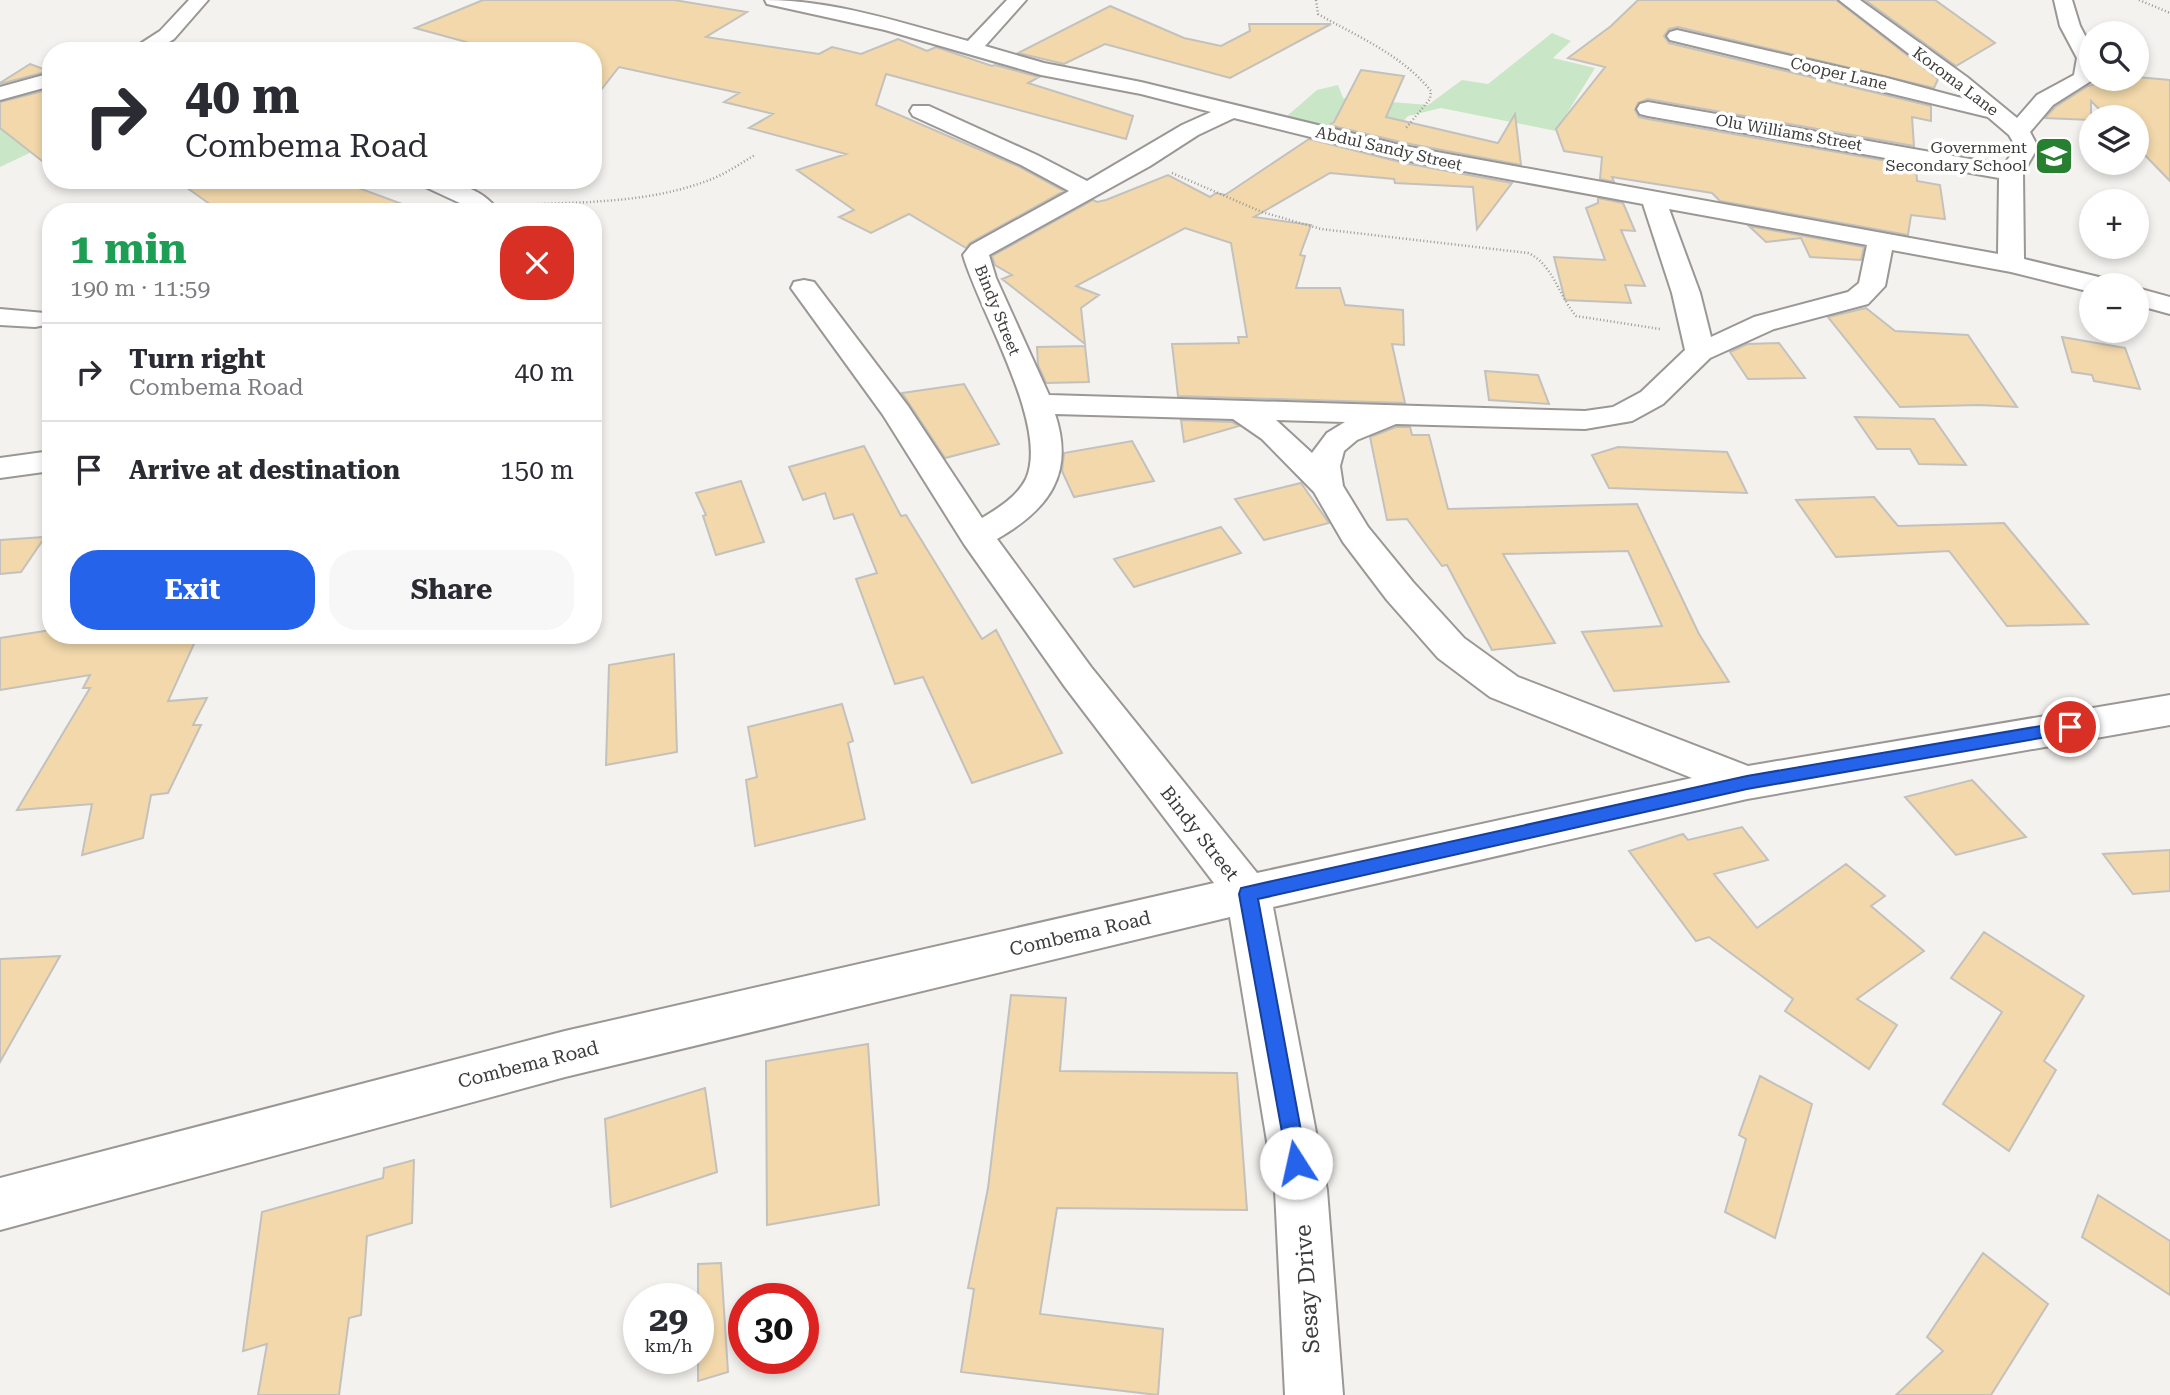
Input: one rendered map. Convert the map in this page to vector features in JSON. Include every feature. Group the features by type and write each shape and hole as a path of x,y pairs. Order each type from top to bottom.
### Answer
{"street":[{"path":"155,42 167,35 199,0"},
{"name":"Abdul Sandy Street","path":"774,0 858,17 1041,69 1141,88 1385,148 2011,264 2079,281"},
{"path":"972,49 1017,0"},
{"name":"Koroma Lane","path":"1848,0 1960,81 2018,131 2027,147 2011,173 2011,264"},
{"path":"2018,131 2045,100 2084,78 2087,58 2070,26 2063,0"},
{"name":"Cooper Lane","path":"1677,36 1886,84 2000,115"},
{"path":"0,94 42,82"},
{"name":"Olu Williams Street","path":"1648,109 2011,173"},
{"path":"921,111 1029,160 1085,190"},
{"name":"Bindy Street","path":"976,537 1012,517 1043,477 1048,459 1042,416 976,255 979,250 1142,160 1190,130 1231,111"},
{"path":"446,189 473,203"},
{"path":"1653,198 1686,293 1698,343"},
{"path":"1037,404 1585,420 1621,415 1652,398 1698,343 1858,298 1872,286 1881,241"},
{"name":"Bindy Street","path":"804,288 897,412 976,537 1005,573 1078,677 1248,894"},
{"path":"2149,300 2170,306"},
{"path":"0,317 35,319"},
{"path":"1240,411 1273,432 1328,486 1355,534 1400,591 1451,648 1504,687 1747,783"},
{"path":"1328,486 1324,463 1334,443 1356,427 1396,416"},
{"path":"0,468 42,462"},
{"name":"Combema Road","path":"0,1204 565,1054 1248,894 1747,783 2170,710"},
{"name":"Sesay Drive","path":"1248,894 1301,1190 1314,1395"}],"path":[{"path":"1316,0 1318,14 1401,62 1421,76 1431,91 1430,99 1385,148"},
{"path":"2139,0 2170,13"},
{"path":"569,203 676,190 712,179 755,155"},
{"path":"1142,160 1262,212 1321,229 1528,253 1540,257 1551,269 1562,300 1576,316 1698,343"}],"green space":[{"path":"1552,33 1571,41 1553,58 1595,68 1556,131 1441,108 1408,116 1385,141 1287,116 1317,90 1338,85 1343,98 1428,105 1462,80 1488,84"},
{"path":"0,113 18,142 36,150 0,167"}],"building":[{"path":"483,0 674,0 747,12 706,37 819,54 832,47 861,54 898,39 927,51 936,47 992,66 1039,77 1028,83 1133,116 1126,139 886,74 876,105 1020,167 1064,191 970,243 966,248 909,214 871,233 839,217 854,210 797,170 846,154 749,128 773,114 724,102 739,93 619,67 602,89 602,42 466,42 415,28"},
{"path":"1638,0 1836,0 1938,79 1934,88 1678,27 1669,29 1664,36 1669,43 1931,106 1931,121 1912,117 1914,146 1648,99 1638,103 1635,110 1639,117 1648,119 1916,166 1917,181 1940,185 1945,219 1911,215 1908,235 1720,201 1712,193 1612,177 1614,182 1600,179 1602,157 1564,151 1556,129 1605,67 1568,58 1611,26"},
{"path":"1865,0 1935,0 1995,43 1956,66"},
{"path":"1110,6 1184,38 1221,46 1250,31 1249,24 1331,24 1230,78 1105,44 1064,64 1018,53"},
{"path":"30,64 42,68 42,73 0,83"},
{"path":"1361,70 1404,76 1386,117 1498,143 1515,114 1521,165 1405,143 1329,125 1334,122"},
{"path":"2149,78 2170,80 2170,181 2149,159 2149,105 2095,105 2091,101 2091,105 2079,105 2079,119 2045,118 2055,107 2080,91 2149,91"},
{"path":"42,91 42,161 0,128 0,102"},
{"path":"1309,139 1404,163 1512,183 1477,229 1473,187 1395,183 1394,179 1330,173 1254,217 1311,225 1300,255 1305,256 1296,288 1340,288 1345,305 1403,310 1404,345 1392,344 1405,403 1178,396 1172,344 1239,343 1238,337 1247,337 1231,243 1185,228 1076,286 1099,295 1081,308 1085,344 1002,279 1012,275 995,265 992,256 1093,200 1106,200 1168,175 1210,197 1216,193 1225,195"},
{"path":"189,189 361,189 399,203 208,203"},
{"path":"1598,198 1623,203 1635,231 1621,230 1645,286 1625,285 1631,303 1565,300 1554,257 1605,260 1586,208 1598,203"},
{"path":"1749,226 1864,247 1861,260 1810,257 1801,238 1766,242"},
{"path":"1866,308 1895,331 1968,335 2017,407 1900,407 1828,317"},
{"path":"2062,337 2079,340 2079,343 2125,348 2140,389 2094,381 2092,375 2072,372"},
{"path":"1779,343 1805,378 1748,379 1730,352 1747,344"},
{"path":"1085,346 1089,382 1046,383 1038,365 1037,347"},
{"path":"1485,371 1538,375 1549,404 1489,400"},
{"path":"964,384 999,444 945,458 902,393"},
{"path":"1855,417 1934,419 1966,465 1919,464 1910,449 1877,449"},
{"path":"1181,420 1232,422 1239,426 1184,442"},
{"path":"1396,427 1410,427 1412,435 1429,435 1448,509 1637,504 1699,634 1729,682 1614,691 1582,632 1662,626 1628,551 1503,554 1555,643 1492,650 1447,565 1442,566 1407,519 1387,520 1370,437"},
{"path":"1132,441 1154,481 1074,497 1062,471 1064,453"},
{"path":"864,446 901,516 906,515 982,639 996,630 1062,753 972,783 923,677 895,684 856,579 877,573 853,514 834,519 825,493 803,500 789,467"},
{"path":"1618,447 1727,452 1747,493 1609,488 1592,455"},
{"path":"741,481 764,542 716,555 703,516 706,515 696,493"},
{"path":"1301,483 1329,523 1264,540 1235,499"},
{"path":"1874,497 1898,526 2004,523 2088,624 2007,626 1949,551 1836,557 1796,500"},
{"path":"1221,527 1241,553 1134,587 1114,559"},
{"path":"42,537 42,541 21,572 0,574 0,540"},
{"path":"42,631 42,644 194,644 168,701 207,698 193,725 201,725 168,793 151,795 143,838 82,855 92,804 17,810 90,688 83,688 90,675 0,690 0,638"},
{"path":"674,654 677,752 606,765 609,665"},
{"path":"842,704 853,741 848,743 865,819 755,846 746,780 757,777 748,727"},
{"path":"1972,780 2026,837 1956,855 1905,797"},
{"path":"1742,827 1768,860 1714,874 1757,928 1846,864 1885,896 1871,906 1924,951 1857,999 1897,1025 1869,1069 1785,1011 1793,999 1709,937 1696,941 1629,851 1683,834 1688,840"},
{"path":"2170,850 2170,891 2133,894 2103,854"},
{"path":"1984,932 2084,996 2044,1061 2056,1070 2009,1151 1943,1104 2002,1012 1951,978"},
{"path":"60,956 0,1062 0,959"},
{"path":"1011,995 1066,998 1060,1071 1237,1073 1247,1210 1057,1208 1040,1314 1163,1329 1158,1395 961,1372 974,1289 968,1288 988,1188"},
{"path":"868,1044 879,1205 767,1225 766,1061"},
{"path":"1760,1076 1812,1104 1775,1238 1725,1212 1746,1139 1739,1135"},
{"path":"705,1088 717,1172 611,1207 605,1119"},
{"path":"414,1160 412,1223 367,1236 361,1315 349,1318 339,1395 258,1395 267,1344 243,1351 262,1212 383,1178 384,1168"},
{"path":"2098,1195 2170,1241 2170,1295 2082,1237"},
{"path":"1983,1253 2048,1304 1991,1395 1896,1395 1943,1351 1927,1337"},
{"path":"721,1263 728,1372 698,1381 698,1374 714,1374 714,1283 698,1283 698,1264"}],"place":[{"name":"Government Secondary School","path":"2054,156"}],"route":[{"path":"1296,1163 1248,894 1747,783 2070,727"}]}
